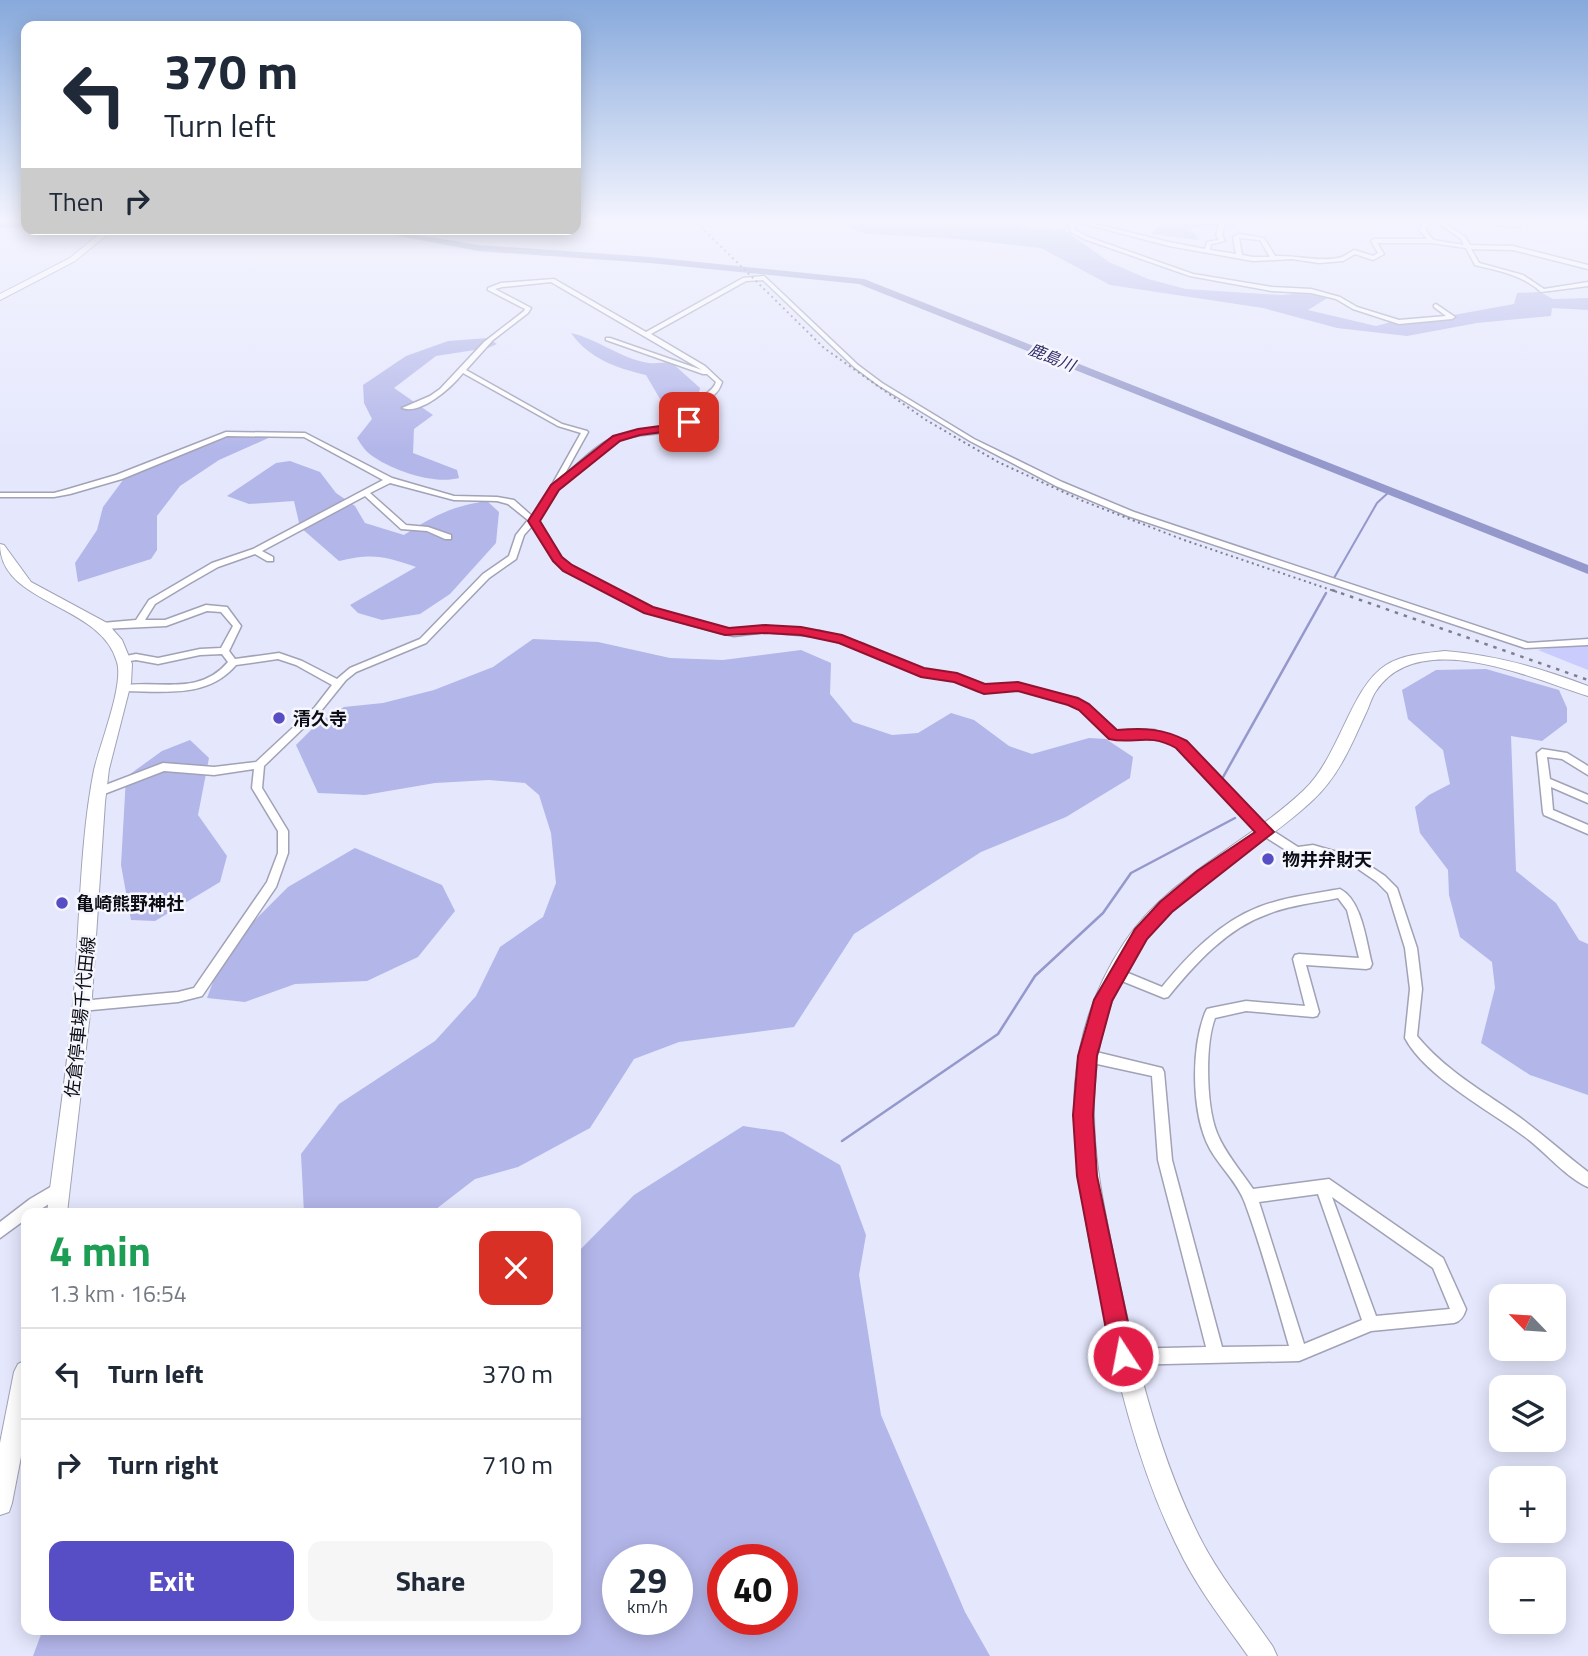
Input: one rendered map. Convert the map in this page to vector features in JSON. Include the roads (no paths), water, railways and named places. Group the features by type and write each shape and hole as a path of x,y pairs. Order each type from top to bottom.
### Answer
{"main road":[{"path":"0,548 27,585 102,626 115,640 124,659"},
{"path":"1264,1656 1188,1541 1163,1486 1137,1411 1123,1356 1087,1176 1083,1115 1088,1056 1103,1000 1116,973 1141,934 1166,907 1203,876 1266,832 1316,789 1342,748 1372,686 1399,665 1425,658 1484,658 1514,664 1588,691"},
{"name":"佐倉停車場千代田線","path":"58,1208 81,1006 99,792 102,769 123,688 126,671 124,659"},
{"path":"0,1503 21,1397"}],"street":[{"path":"405,408 420,405 455,382 486,342 528,308 505,296"},
{"path":"555,488 617,439 638,432 678,427 689,422 702,411 705,399 716,391 719,382 704,367 581,296"},
{"path":"647,334 714,296"},
{"path":"782,296 839,351 880,384 972,440 1070,489 1131,514 1528,646 1588,642"},
{"path":"1331,296 1355,308 1399,322 1452,317 1436,306"},
{"path":"608,340 711,374"},
{"path":"99,792 163,767 214,771 258,765 318,709 353,670 423,641 486,576 513,557 520,535 534,521 555,488 585,432 560,425 464,371"},
{"path":"0,495 54,495 67,492 119,477 226,434 311,436 389,480 454,498 511,502 534,521 557,559 567,568 648,610 729,632 765,629 801,631 842,639 921,673 957,678 984,689 1018,687 1073,701 1084,707 1114,735 1148,733 1167,737 1181,744 1266,832 1296,851 1313,849 1354,861 1381,879 1393,891 1410,948 1416,989 1410,1038 1460,1082 1525,1129 1588,1180"},
{"path":"139,623 152,602 159,597 210,568 256,551 368,494 389,480"},
{"path":"368,494 404,527 428,529 448,537"},
{"path":"256,551 270,559"},
{"path":"102,626 166,623 206,608 219,607 224,609 237,626 224,651"},
{"path":"224,651 233,662"},
{"path":"124,659 136,657 158,661 200,652 224,651"},
{"path":"123,688 188,687 214,681 227,671 233,662 279,656 299,663 338,684"},
{"path":"1588,771 1564,756 1542,753 1548,812 1588,830"},
{"path":"81,1006 190,996 198,992 208,980 272,884 283,853 283,831 257,788 258,765"},
{"path":"1545,781 1588,799"},
{"path":"1116,973 1164,993 1180,972 1255,914 1340,893 1352,908 1366,964 1299,958 1313,1012 1246,1006 1211,1013 1205,1023 1202,1043 1210,1135 1250,1196 1299,1353"},
{"path":"1088,1056 1158,1072 1166,1160 1216,1355"},
{"path":"1123,1356 1299,1353 1371,1325 1454,1316 1459,1309 1438,1263 1329,1186 1250,1196"},
{"path":"1322,1187 1371,1325"},
{"path":"30,1208 62,1188"},
{"path":"0,1231 21,1215"}],"waterway":[{"name":"鹿島川","path":"899,296 1588,570"},
{"path":"1334,578 1377,503 1390,491"},
{"path":"1222,779 1326,593"},
{"path":"842,1141 998,1034 1035,976 1103,913 1131,873 1235,818"}],"railway":[{"path":"771,296 824,348 926,420 998,462 1083,501 1184,540 1337,592"},
{"path":"1332,590 1588,680"}],"place":[{"name":"清久寺","path":"279,718"},
{"name":"物井弁財天","path":"1268,859"},
{"name":"亀崎熊野神社","path":"62,903"}]}
